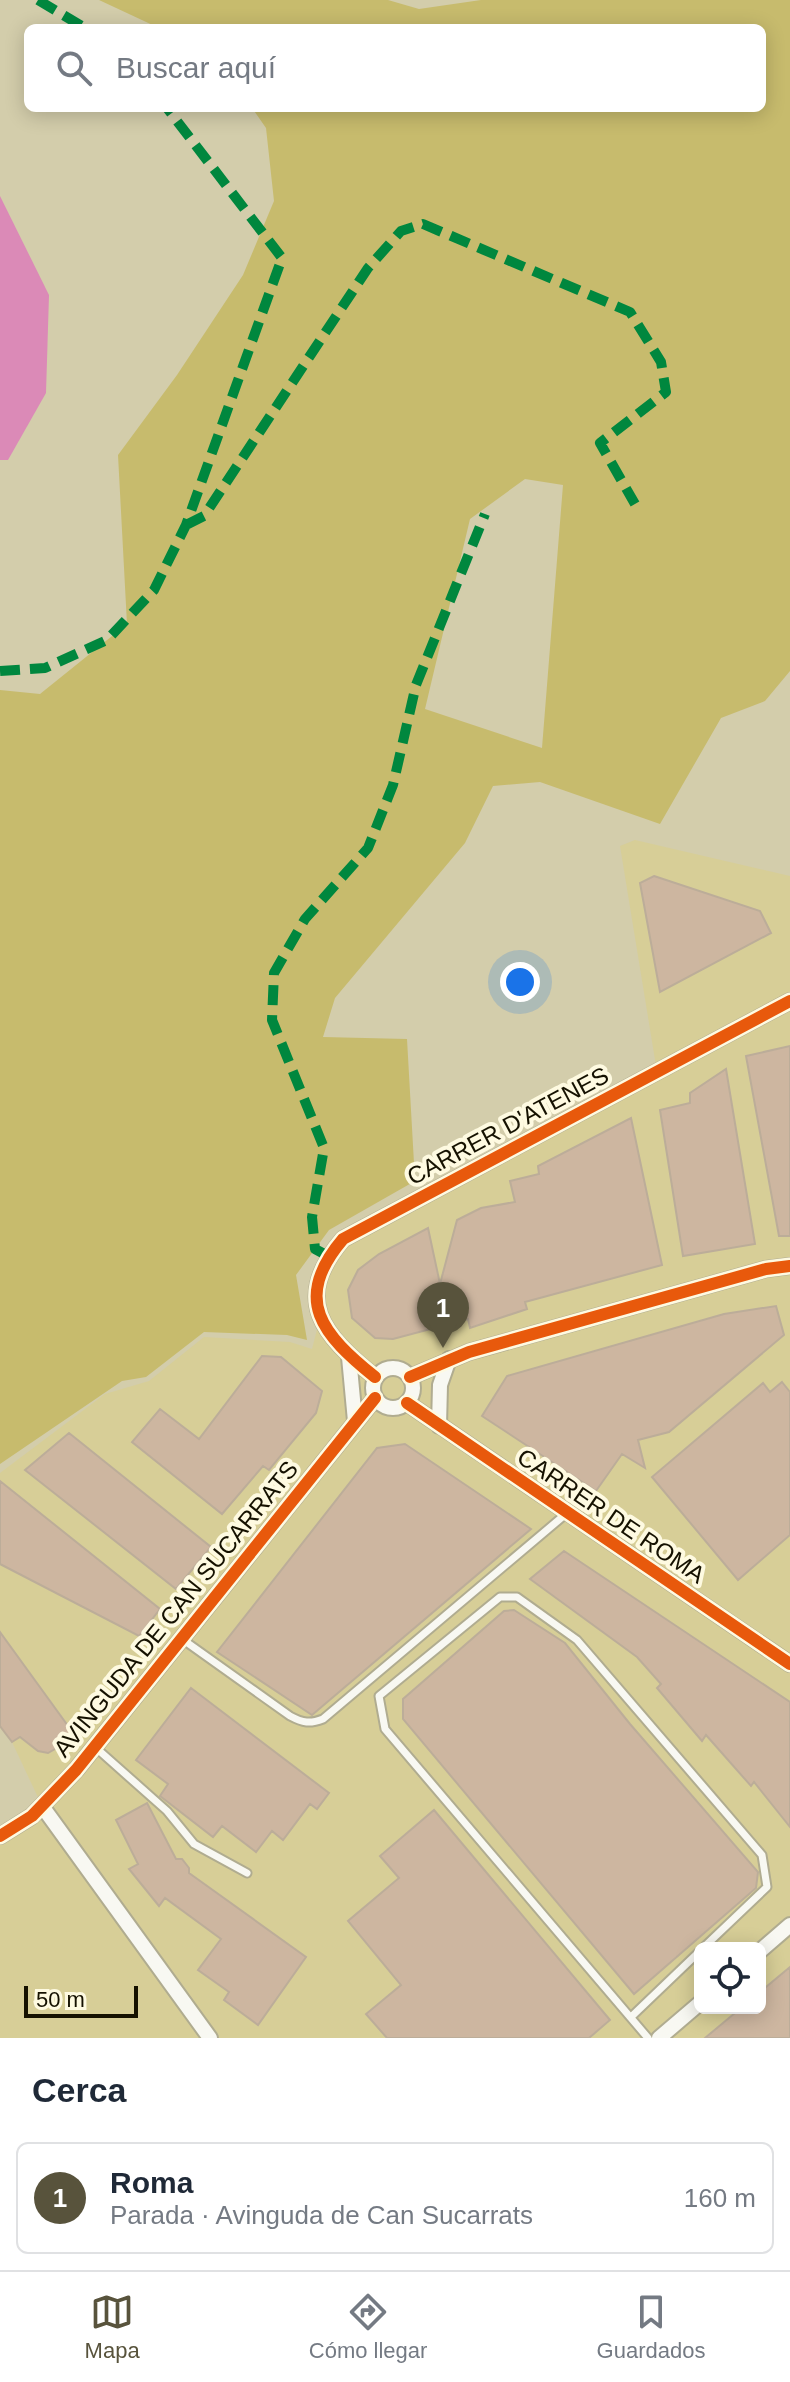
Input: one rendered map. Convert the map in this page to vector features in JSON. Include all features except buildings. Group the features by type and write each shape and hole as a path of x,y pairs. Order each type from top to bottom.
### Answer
{"street":[{"name":"CARRER D'ATENES","path":"349,1357 320,1318 316,1285 328,1256 343,1239 790,1001"},
{"path":"410,1377 449,1359 766,1269 790,1266"},
{"path":"349,1357 375,1377"},
{"path":"349,1357 355,1421"},
{"path":"439,1426 440,1385 449,1359"},
{"path":"393,1368 410,1377 413,1390 407,1403 389,1409 375,1398 372,1390 375,1377 380,1372 393,1368"},
{"name":"AVINGUDA DE CAN SUCARRATS","path":"0,1836 32,1816 95,1747 375,1398"},
{"name":"CARRER DE ROMA","path":"407,1403 790,1664"},
{"path":"42,1806 210,2038"},
{"path":"766,1946 790,1925"},
{"path":"659,2038 694,2008"}],"lane":[{"path":"182,1639 290,1716 313,1723 323,1719 567,1513"},
{"path":"648,2038 385,1729 379,1696 500,1597 517,1597 577,1640 762,1855 767,1887 710,1942"},
{"path":"95,1747 167,1811 194,1844 247,1873"},
{"path":"631,2017 694,1958"}],"shaded area":[{"path":"99,0 388,0 419,9 481,0 790,0 790,671 765,701 721,718 660,824 540,782 493,786 465,843 335,998 323,1037 407,1039 415,1181 329,1230 296,1275 307,1340 287,1335 204,1332 146,1377 122,1381 0,1464 0,690 40,694 127,624 118,455 177,375 243,275 274,201 266,128 255,112 766,112 766,24 150,24","holes":["525,479 563,485 542,748 425,709 470,519"]},
{"path":"0,196 49,295 46,393 8,460 0,460"},
{"path":"635,840 790,876 790,2038 0,2038 0,1836 42,1806 12,1742 0,1726 0,1473 105,1394 149,1381 204,1337 290,1342 312,1349 320,1318 316,1285 343,1239 657,1072 620,846"}],"marked path":[{"path":"38,0 78,24"},
{"path":"0,671 45,668 107,640 154,590 186,525 282,258 170,112"},
{"path":"186,525 204,516 368,268 401,231 423,224 630,312 661,362 666,392 600,443 635,504"},
{"path":"328,1256 315,1249 312,1217 324,1148 272,1020 274,973 305,919 368,848 393,785 416,685 485,514"}],"cycle path":[{"path":"375,1377 341,1346 320,1315 317,1298 319,1280 327,1261 343,1239 790,1001"},
{"path":"410,1377 469,1352 766,1269 790,1266"},
{"path":"0,1836 32,1816 76,1770 375,1398"},
{"path":"407,1403 790,1664"}],"place":[{"name":"Roma","path":"443,1348"}]}
